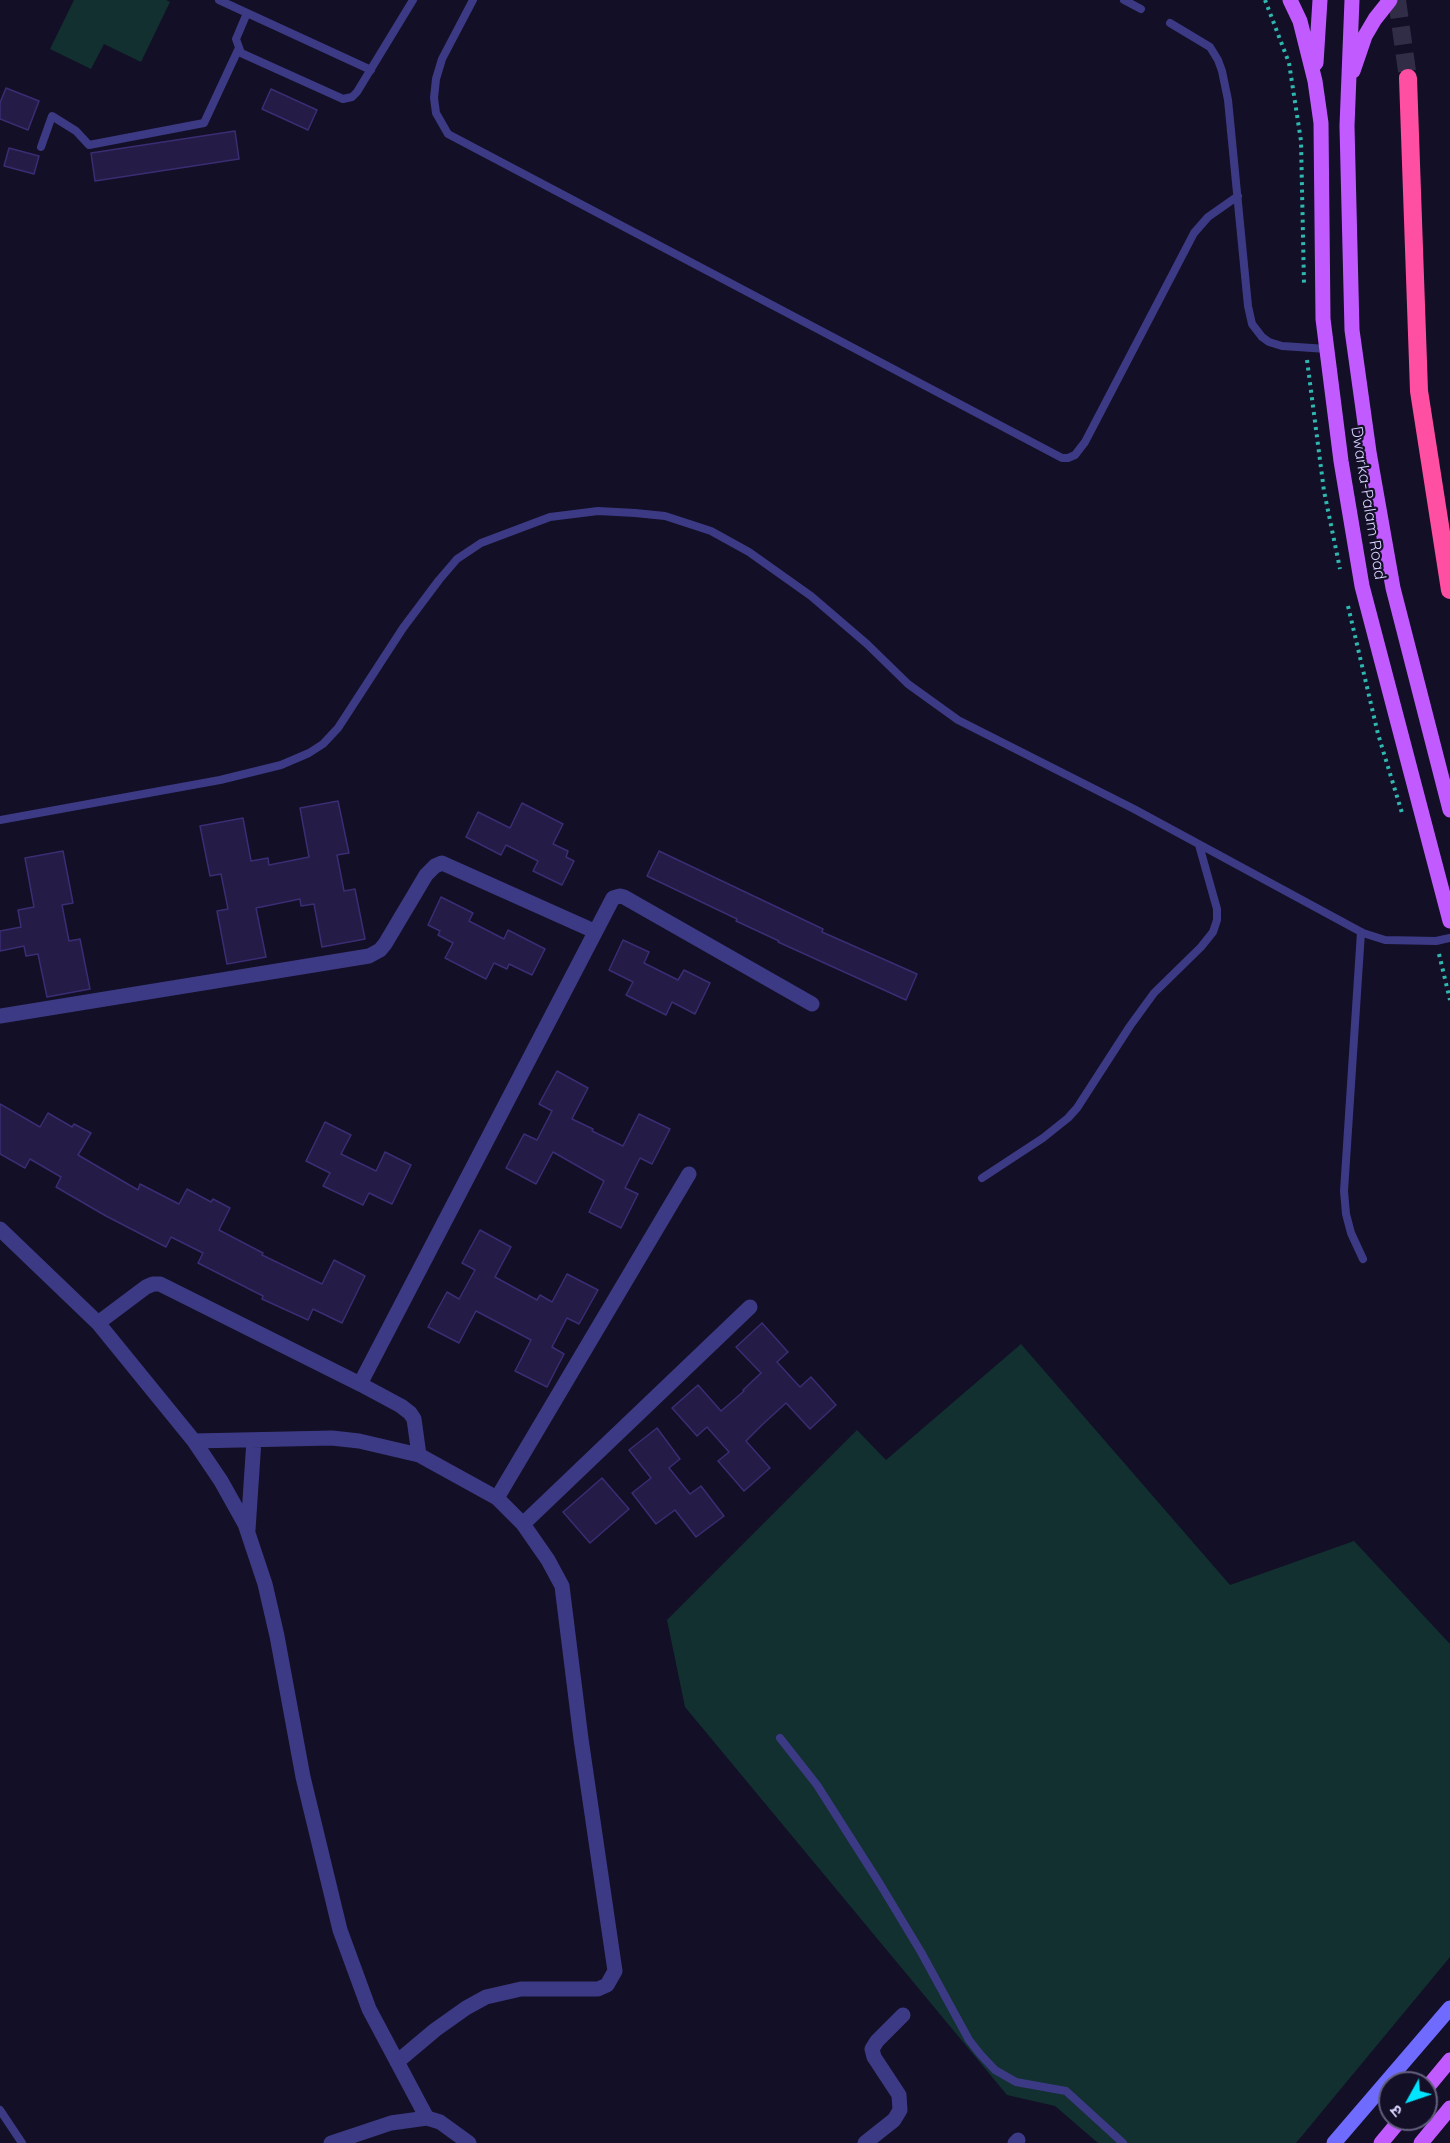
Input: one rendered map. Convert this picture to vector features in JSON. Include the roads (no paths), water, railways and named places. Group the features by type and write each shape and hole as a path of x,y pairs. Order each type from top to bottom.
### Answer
{"highway":[{"path":"1408,78 1419,390 1450,590"}],"main road":[{"path":"1290,0 1300,21 1316,81"},
{"path":"1316,81 1320,0"},
{"path":"1352,0 1348,87 1352,330 1369,452 1393,588 1450,810"},
{"path":"1348,87 1365,36 1390,0"},
{"name":"Dwarka-Palam Road","path":"1316,81 1321,123 1323,319 1341,461 1362,586 1450,921"},
{"path":"1438,2074 1450,2060"},
{"path":"1421,2143 1450,2108"},
{"path":"1381,2143 1391,2131"}],"street":[{"path":"0,1016 369,956 385,944 426,875 442,863 594,931"},
{"path":"360,1384 610,901 620,896 812,1004"},
{"path":"497,1498 689,1174"},
{"path":"0,1229 98,1323 194,1441 221,1481 248,1533 265,1584 275,1625 303,1777 340,1930 369,2009 427,2118"},
{"path":"98,1323 146,1287 160,1284 360,1384 410,1413 417,1429 419,1455"},
{"path":"523,1524 750,1307"},
{"path":"194,1441 332,1438 359,1441 419,1455 497,1498 523,1524 548,1560 562,1586 581,1739 615,1971 607,1985 598,1989 521,1989 486,1997 435,2030 397,2062"},
{"path":"248,1533 254,1440"},
{"path":"1334,2143 1450,2008"},
{"path":"865,2143 894,2120 900,2110 899,2095 874,2057 872,2049 903,2015"},
{"path":"331,2143 391,2123 427,2118 441,2122 469,2143"}],"lane":[{"path":"219,0 371,70"},
{"path":"238,50 246,57 343,99 355,95 413,0"},
{"path":"473,0 442,59 436,79 434,98 436,113 448,134 1062,458 1075,455 1085,442 1194,233 1208,217 1238,196"},
{"path":"1124,0 1141,9"},
{"path":"41,147 52,116 76,131 89,145 204,123 238,50 236,39 247,13"},
{"path":"1170,23 1210,47 1218,60 1228,100 1248,306 1255,329 1269,342 1282,346 1327,349"},
{"path":"0,820 220,780 281,765 309,753 323,744 338,728 403,628 457,560 481,543 550,517 598,511 664,516 711,531 740,547 811,596 929,701 958,720 1361,932 1385,940 1450,939"},
{"path":"982,1178 1043,1138 1068,1118 1154,993 1201,947 1213,932 1217,920 1216,909 1199,845"},
{"path":"1361,932 1344,1191 1346,1214 1351,1233 1363,1259"},
{"path":"780,1738 817,1785 880,1884 921,1952 969,2040 980,2054 995,2070 1016,2082 1066,2091 1123,2143"},
{"path":"0,2110 22,2143"}],"tunnel":[{"path":"1397,0 1408,78"}]}
